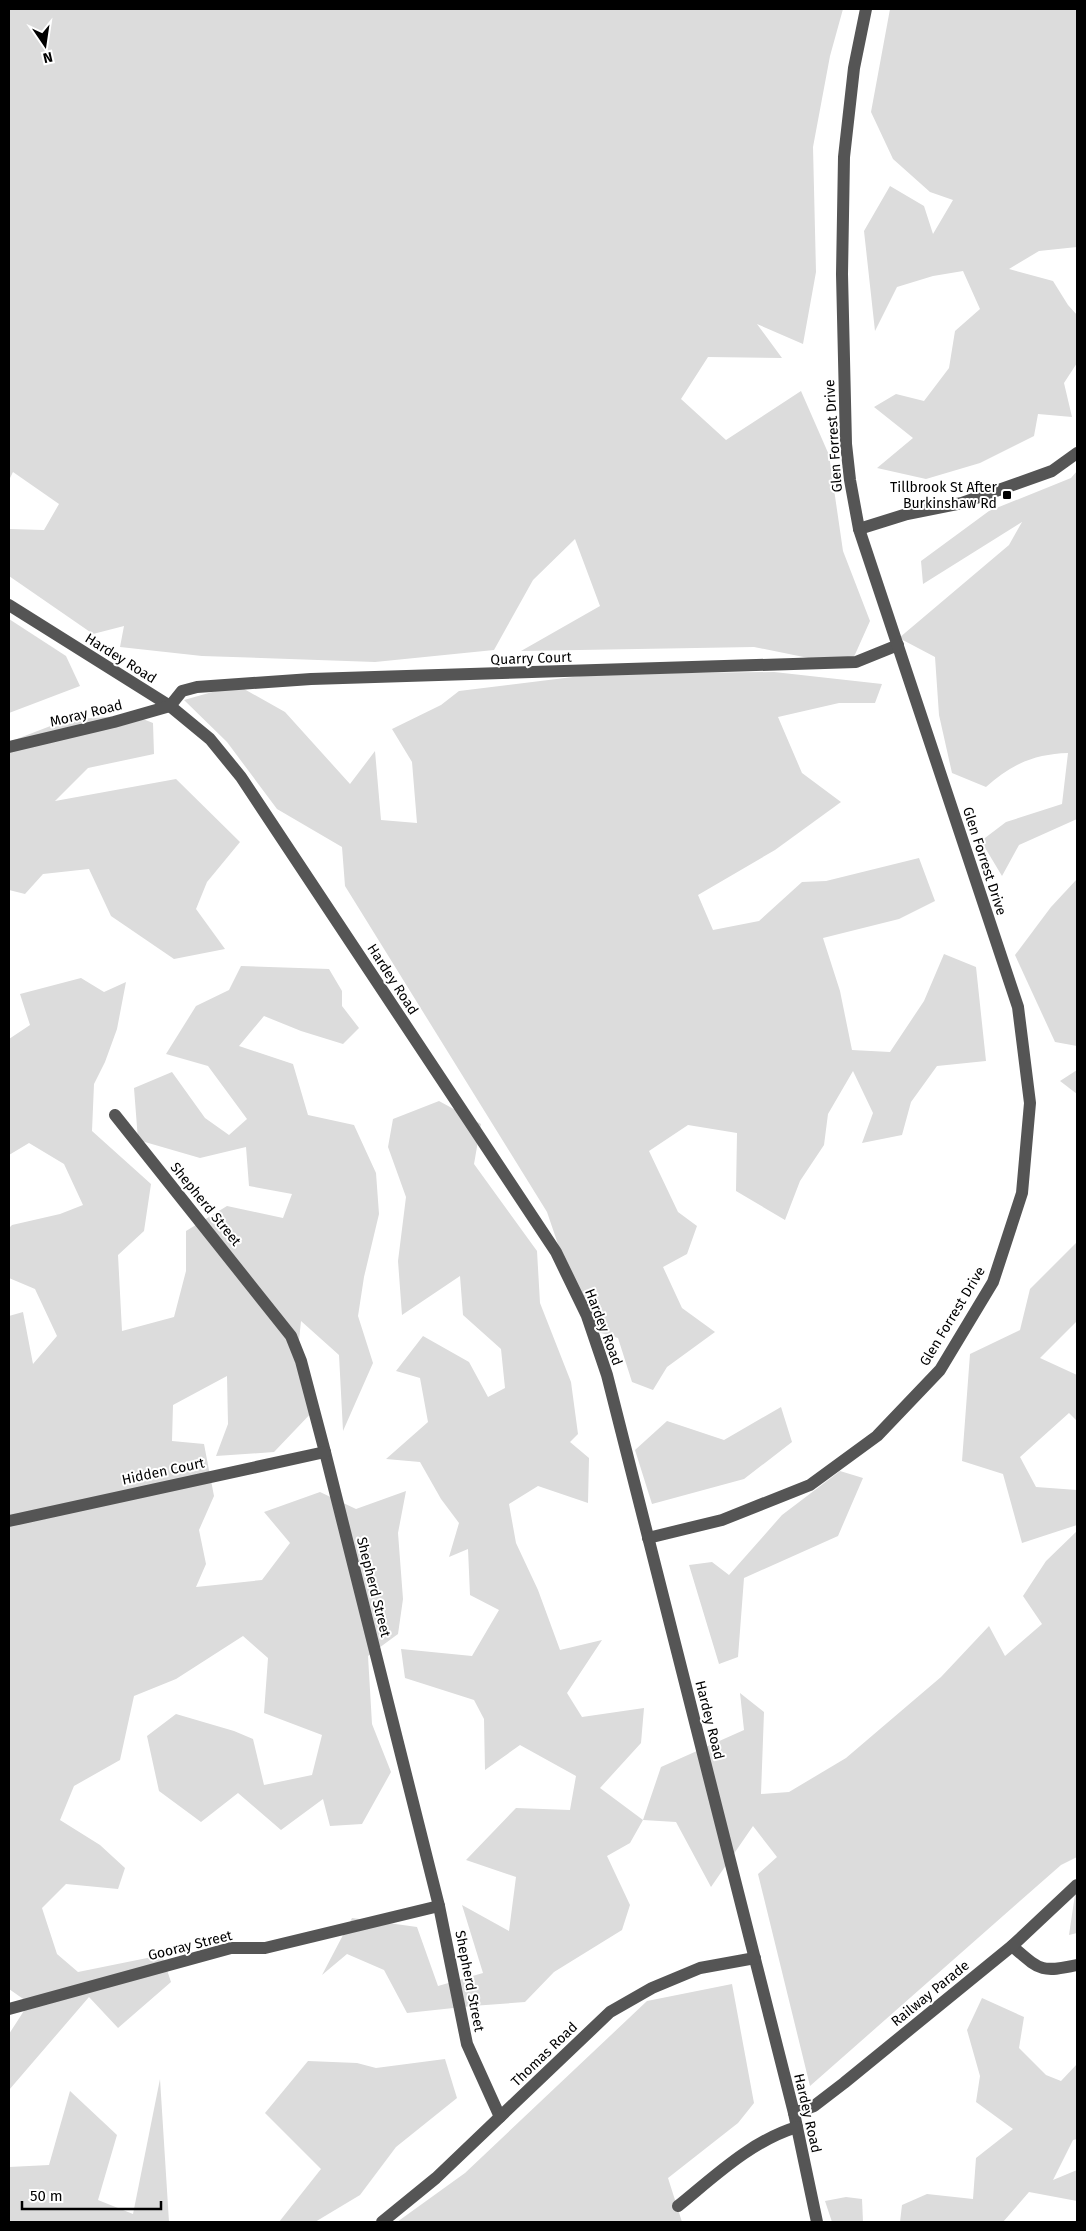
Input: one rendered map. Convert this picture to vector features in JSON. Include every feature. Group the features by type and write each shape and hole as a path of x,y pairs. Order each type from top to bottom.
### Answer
{"street":[{"name":"Glen Forrest Drive","path":"648,1538 722,1520 810,1484 877,1436 940,1370 993,1282 1022,1192 1030,1103 1018,1007 860,529 850,480 846,444 842,274 844,157 854,68 866,9"},
{"path":"860,529 907,514 962,503 1052,471 1077,453"},
{"name":"Hardey Road","path":"9,605 170,706 210,738 242,777 556,1252 587,1316 607,1375 794,2112 817,2222"},
{"name":"Quarry Court","path":"170,706 182,691 197,687 311,679 856,662 898,645"},
{"name":"Moray Road","path":"9,747 114,722 170,706"},
{"name":"Shepherd Street","path":"115,1115 291,1336 301,1361 439,1906 467,2044 500,2117"},
{"name":"Hidden Court","path":"9,1521 325,1452"},
{"name":"Railway Parade","path":"794,2112 814,2106 1012,1946 1077,1885"},
{"name":"Gooray Street","path":"9,2010 231,1948 265,1948 439,1906"},
{"path":"1012,1946 1037,1967 1053,1970 1077,1965"},
{"name":"Thomas Road","path":"382,2222 436,2178 610,2012 652,1988 700,1968 755,1958"},
{"path":"678,2206 744,2153 766,2138 797,2127"}],"shaded area":[{"path":"9,9 843,9 830,56 813,147 816,272 803,344 757,324 782,358 708,357 681,399 726,440 801,391 829,455 843,551 870,621 853,659 838,664 754,647 521,651 600,606 575,539 533,580 494,650 375,662 202,656 120,647 124,626 93,634 9,576 9,529 44,530 59,504 13,472 9,480"},
{"path":"890,9 1077,9 1077,247 1039,251 1009,269 1053,281 1068,305 1077,315 1077,363 1064,383 1072,417 1038,414 1034,436 980,463 926,479 877,468 913,438 874,407 896,394 924,401 949,368 955,331 980,309 963,271 933,276 897,287 875,331 864,231 890,186 924,206 933,234 953,200 930,192 893,159 871,112"},
{"path":"1077,471 1077,819 1019,845 1002,876 981,841 1006,822 1062,804 1068,753 1034,758 1014,766 986,787 952,773 939,715 935,657 899,638 1009,545 1022,522 923,584 921,561 989,511 1071,478"},
{"path":"9,619 66,656 80,686 9,713"},
{"path":"774,672 882,684 875,703 839,703 778,717 802,773 841,802 775,850 698,895 713,930 759,921 802,882 826,881 919,858 935,901 899,919 823,938 840,991 852,1050 890,1052 924,1001 944,954 976,967 986,1061 937,1066 911,1102 902,1135 862,1143 873,1113 853,1071 828,1114 824,1145 800,1181 785,1220 736,1191 737,1133 688,1125 649,1151 678,1212 697,1226 687,1254 663,1267 682,1308 715,1332 667,1367 653,1390 632,1382 618,1338 587,1329 547,1212 345,886 342,847 277,809 227,742 184,700 237,685 285,712 350,784 375,751 381,820 417,823 412,762 392,729 441,705 459,691 597,674"},
{"path":"133,715 153,723 154,754 88,768 55,801 176,779 240,842 207,882 196,909 225,949 174,959 111,916 89,869 43,874 25,894 9,890 9,742 66,720"},
{"path":"1077,879 1077,1046 1055,1042 1015,955 1051,907"},
{"path":"241,966 329,969 342,991 342,1006 359,1028 343,1044 301,1031 264,1016 239,1046 293,1064 308,1115 354,1125 376,1173 379,1214 364,1277 358,1316 373,1363 343,1431 339,1355 301,1321 297,1360 316,1408 274,1452 216,1456 228,1424 227,1376 173,1405 172,1441 204,1444 214,1496 199,1530 206,1564 196,1587 262,1580 290,1543 264,1512 320,1492 356,1509 406,1491 398,1533 403,1599 398,1634 368,1656 372,1724 391,1772 362,1824 330,1826 323,1799 281,1830 238,1793 201,1822 159,1791 147,1736 176,1714 234,1731 253,1739 264,1785 312,1775 322,1735 264,1713 268,1658 243,1636 176,1679 134,1696 120,1760 74,1786 60,1820 100,1845 125,1868 118,1889 66,1884 42,1908 57,1954 78,1972 162,1955 171,1982 118,2028 89,1997 9,2090 9,2034 29,2003 9,1989 9,1316 23,1312 33,1364 57,1336 35,1289 9,1278 9,1228 12,1225 60,1214 83,1205 64,1164 29,1143 9,1155 9,1039 30,1025 20,994 81,978 104,992 126,982 117,1029 105,1062 94,1084 92,1131 151,1184 144,1231 118,1255 122,1331 174,1317 186,1271 186,1231 227,1206 283,1218 292,1194 249,1186 246,1147 200,1158 138,1140 134,1088 172,1072 205,1118 229,1135 247,1119 208,1066 166,1054 196,1006 229,990"},
{"path":"1077,1070 1077,1094 1060,1081"},
{"path":"439,1101 481,1124 474,1164 537,1251 540,1303 571,1382 578,1434 570,1442 589,1458 588,1503 538,1486 509,1504 516,1543 538,1590 560,1650 602,1640 567,1693 582,1717 644,1708 641,1743 600,1788 643,1820 630,1843 607,1856 630,1905 622,1930 554,1972 525,2002 407,2013 384,1970 347,1954 322,1975 352,1918 417,1927 438,1986 483,1973 462,1905 509,1931 516,1877 466,1860 516,1808 570,1810 576,1776 520,1745 485,1770 484,1719 474,1700 405,1678 401,1649 472,1656 499,1610 470,1595 468,1549 449,1557 459,1523 441,1499 420,1462 386,1459 428,1422 420,1378 396,1371 423,1336 469,1362 488,1397 505,1388 501,1349 463,1315 460,1276 402,1315 398,1261 406,1197 388,1147 393,1119"},
{"path":"1077,1242 1077,1321 1040,1358 1077,1375 1077,1421 1069,1413 1020,1457 1036,1487 1077,1490 1077,1525 1022,1543 1003,1474 962,1461 970,1354 1020,1330 1030,1289"},
{"path":"781,1407 792,1442 744,1479 652,1504 635,1450 667,1421 724,1440"},
{"path":"840,1471 863,1478 838,1536 744,1578 738,1657 719,1664 689,1565 712,1562 729,1575 782,1515"},
{"path":"1077,1531 1077,1857 1061,1865 810,2086 758,1874 777,1857 753,1826 711,1887 676,1822 643,1820 661,1767 744,1730 740,1693 764,1712 761,1794 789,1792 846,1758 941,1677 989,1626 1005,1656 1042,1624 1023,1596 1046,1561"},
{"path":"1077,1881 1077,1933 1069,1935"},
{"path":"732,1984 754,2103 738,2123 668,2178 682,2222 397,2222 465,2173 647,2001"},
{"path":"982,1998 1024,2017 1019,2048 1046,2075 1061,2081 1077,2064 1077,2139 1073,2140 1053,2180 1077,2170 1077,2201 1029,2192 1003,2222 900,2222 902,2205 927,2194 973,2199 976,2158 1013,2129 976,2102 980,2076 967,2030"},
{"path":"445,2059 457,2098 396,2147 360,2195 315,2222 279,2222 321,2169 265,2113 308,2061 357,2063 376,2068"},
{"path":"160,2079 169,2222 9,2222 9,2167 49,2165 70,2091 117,2135 98,2200 133,2214"},
{"path":"846,2197 862,2199 863,2222 832,2222 825,2201"}],"place":[{"name":"Tillbrook St After Burkinshaw Rd","path":"1007,495"}]}
